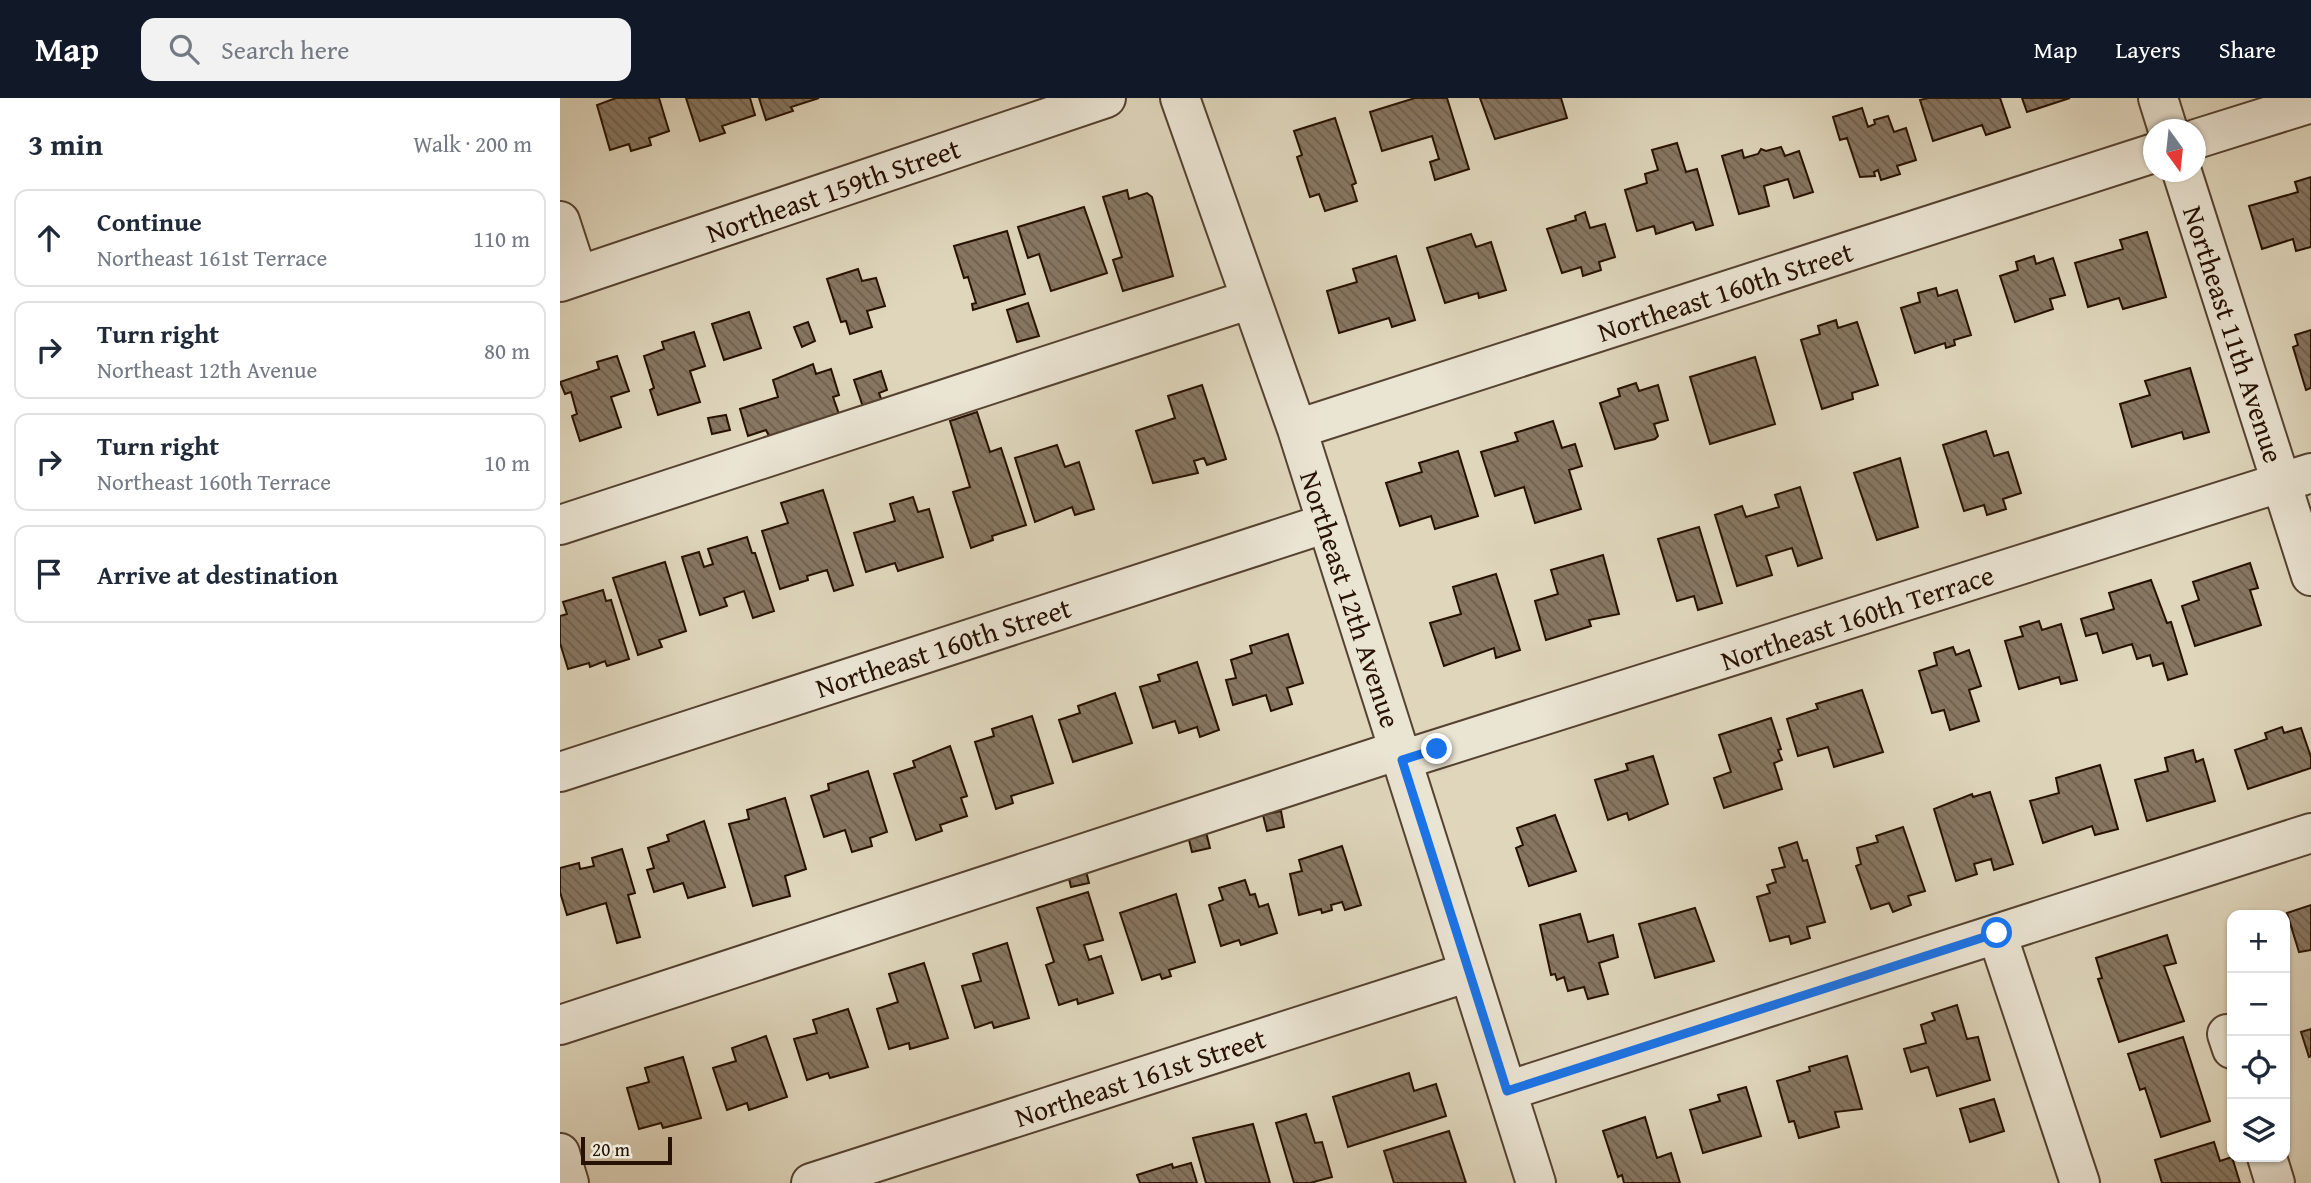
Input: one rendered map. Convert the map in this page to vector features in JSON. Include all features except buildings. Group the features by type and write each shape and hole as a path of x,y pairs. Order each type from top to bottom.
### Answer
{"street":[{"name":"Northeast 159th Street","path":"569,279 1106,98"},
{"name":"Northeast 12th Avenue","path":"1180,98 1297,429 1536,1183"},
{"path":"2158,98 2165,119"},
{"path":"2206,136 2311,103"},
{"name":"Northeast 160th Street","path":"1297,429 2143,157"},
{"name":"Northeast 11th Avenue","path":"2186,182 2296,477 2311,576"},
{"path":"560,221 569,279"},
{"path":"560,525 1251,299"},
{"name":"Northeast 160th Terrace","path":"560,1025 1401,755 2296,477"},
{"name":"Northeast 160th Street","path":"560,772 1327,523"},
{"path":"1507,1091 2311,833"},
{"path":"1997,933 2080,1183"},
{"name":"Northeast 161st Street","path":"811,1183 1469,972"},
{"path":"560,1153 569,1183"},
{"path":"2269,1162 2276,1183"}],"route":[{"path":"1437,749 1402,760 1507,1091 1997,933"}]}
